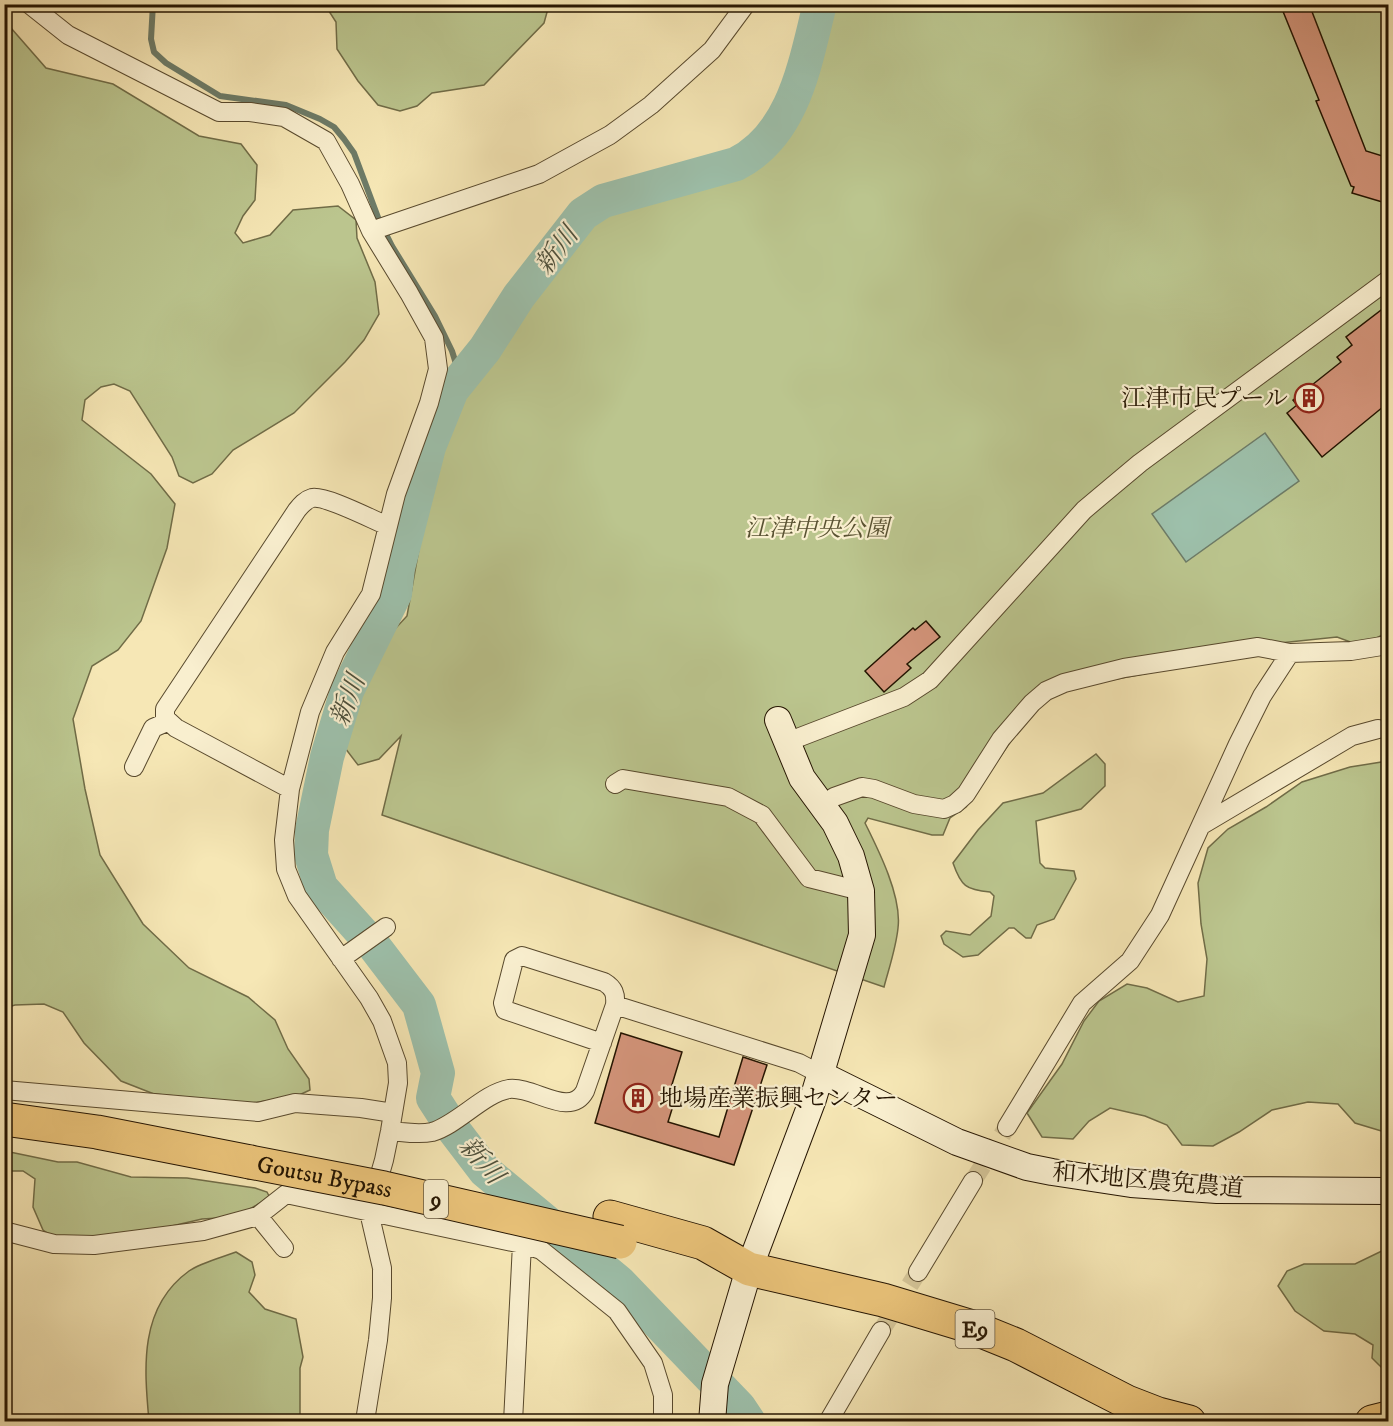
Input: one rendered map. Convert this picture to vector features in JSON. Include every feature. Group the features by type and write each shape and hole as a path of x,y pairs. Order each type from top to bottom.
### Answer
{"highway":[{"name":"Goutsu Bypass","path":"4,1119 251,1153 384,1188 615,1230 703,1264 749,1269"},
{"name":"E9","path":"749,1269 883,1300 969,1326 1016,1346 1127,1402 1158,1414 1189,1422"},
{"path":"1372,1422 1389,1418"}],"street":[{"path":"29,4 68,35 219,112 250,112 284,117 326,141 350,184 371,231 434,338 438,369 429,402 396,494 371,594 334,652 310,712 290,789 284,840 284,856 288,875 297,896 348,954 382,1021 397,1063 398,1083 384,1160 369,1212 382,1268 382,1298 366,1421"},
{"path":"371,231 539,174 610,135 651,105 712,50 746,4"},
{"path":"712,1420 715,1384 749,1269 813,1099 862,935 861,891 851,856 835,823 802,778 782,731 904,697 930,680 1084,510 1140,463 1389,280"},
{"path":"290,789 167,722 165,713 167,706 247,583 297,510 305,502 309,499 323,499 388,526"},
{"path":"823,806 834,797 862,787 874,789 914,804 944,809 955,804 966,794 1001,739 1032,703 1046,691 1064,683 1124,668 1258,647 1290,653 1351,651 1389,645"},
{"path":"1007,1127 1082,1003 1130,961 1160,915 1238,744 1262,696 1290,653"},
{"path":"134,767 153,728 167,722"},
{"path":"1202,825 1352,736 1378,729"},
{"path":"615,784 623,779 729,797 762,815 809,878 861,891"},
{"path":"348,954 381,930"},
{"path":"4,1090 258,1112 295,1103 361,1108 420,1133 438,1130 506,1090 528,1091 563,1103 577,1102 585,1091 602,1043 615,1005 615,992 604,981 522,956 514,960 503,1003 505,1010 602,1043"},
{"path":"615,1005 799,1064 820,1074"},
{"name":"和木地区農免農道","path":"820,1074 957,1142 1027,1167 1052,1173 1131,1184 1217,1190 1389,1191"},
{"path":"918,1272 973,1181"},
{"path":"4,1231 54,1244 94,1245 203,1231 258,1216 286,1194 522,1244 541,1250 617,1311 653,1363 663,1395 663,1422"},
{"path":"258,1216 284,1248"},
{"path":"513,1422 522,1244"},
{"path":"828,1422 881,1331"}],"green space":[{"path":"325,5 549,5 544,23 484,85 432,93 417,106 400,111 378,105 358,81 337,49 336,22"},
{"name":"江津中央公園","path":"825,5 1388,5 1388,634 1371,641 1353,643 1337,637 1270,644 1239,656 1069,688 1045,702 1024,722 966,807 950,818 943,835 932,835 868,818 865,823 888,874 898,916 896,943 884,987 382,815 401,736 379,759 358,765 342,744 346,713 362,679 382,643 407,616 434,465 452,408 581,229 607,207 698,184 747,168 779,145 798,116 809,89"},
{"path":"4,20 46,68 113,84 199,136 241,144 257,165 255,200 243,216 235,233 243,243 270,235 293,210 338,206 356,220 357,238 375,282 379,314 364,340 345,362 294,413 233,450 212,474 193,483 179,476 172,457 130,391 114,384 101,387 85,400 82,420 151,474 175,504 167,548 141,621 118,650 92,666 73,719 85,789 100,855 143,924 189,968 248,997 275,1020 288,1049 309,1079 310,1090 297,1096 252,1103 154,1094 121,1081 84,1043 63,1012 44,1004 15,1005 5,1008"},
{"path":"1096,754 1105,764 1105,786 1081,809 1036,821 1040,863 1045,868 1074,871 1076,879 1054,919 1037,925 1031,938 1026,938 1014,928 1009,928 978,955 963,957 944,944 941,936 946,931 970,935 991,916 994,896 990,892 970,888 962,882 953,863 978,830 1003,803 1043,793"},
{"path":"1388,761 1388,1133 1355,1123 1338,1104 1308,1102 1272,1110 1213,1146 1182,1145 1167,1125 1145,1116 1110,1108 1089,1121 1073,1139 1042,1137 1027,1113 1062,1064 1084,1021 1099,1001 1127,984 1147,988 1178,1002 1204,996 1207,959 1201,924 1198,883 1208,848 1228,829 1266,807 1302,782 1350,767"},
{"path":"5,1151 58,1162 77,1162 131,1177 187,1178 255,1188 267,1192 269,1196 236,1217 202,1219 146,1232 59,1241 43,1230 33,1207 35,1179 23,1171 5,1171"},
{"path":"1388,1248 1388,1369 1384,1370 1372,1358 1373,1345 1355,1334 1324,1331 1295,1311 1278,1286 1287,1271 1304,1264 1355,1264"},
{"path":"236,1252 252,1262 255,1275 249,1292 265,1309 296,1319 303,1357 300,1368 300,1421 149,1421 146,1380 148,1339 161,1302 173,1286 189,1271"}],"shaded area":[{"path":"1265,433 1299,481 1186,562 1152,514"}],"building":[{"path":"1280,4 1309,4 1366,151 1389,158 1389,204 1352,193 1354,187 1351,186 1316,101 1319,100"},
{"path":"1389,304 1389,402 1322,457 1287,413 1297,405 1293,400 1341,362 1337,357 1352,345 1346,337"},
{"path":"926,621 940,637 907,664 911,668 884,692 865,671 913,628 915,630"},
{"name":"地場産業振興センター","path":"621,1033 682,1052 670,1091 677,1093 668,1122 719,1137 743,1057 767,1065 734,1165 595,1123"}],"waterway":[{"path":"153,4 151,39 154,52 166,63 220,96 286,105 334,127 344,139 354,153 379,220 392,246 435,316 452,351 458,370 452,390"},
{"name":"新川","path":"749,1422 739,1407 619,1282 485,1171 453,1129 433,1098 438,1073 419,1005 374,946 321,887 311,855 312,830 327,757 347,691 395,594 398,568 429,447 452,390 485,349 519,296 583,214 603,201 736,164 756,151 785,115 802,72 820,4"}],"tunnel":[{"path":"973,1181 1007,1127"},
{"path":"881,1331 918,1272"}],"place":[{"name":"江津市民プール","path":"1309,398"},
{"name":"地場産業振興センター","path":"638,1098"}]}
